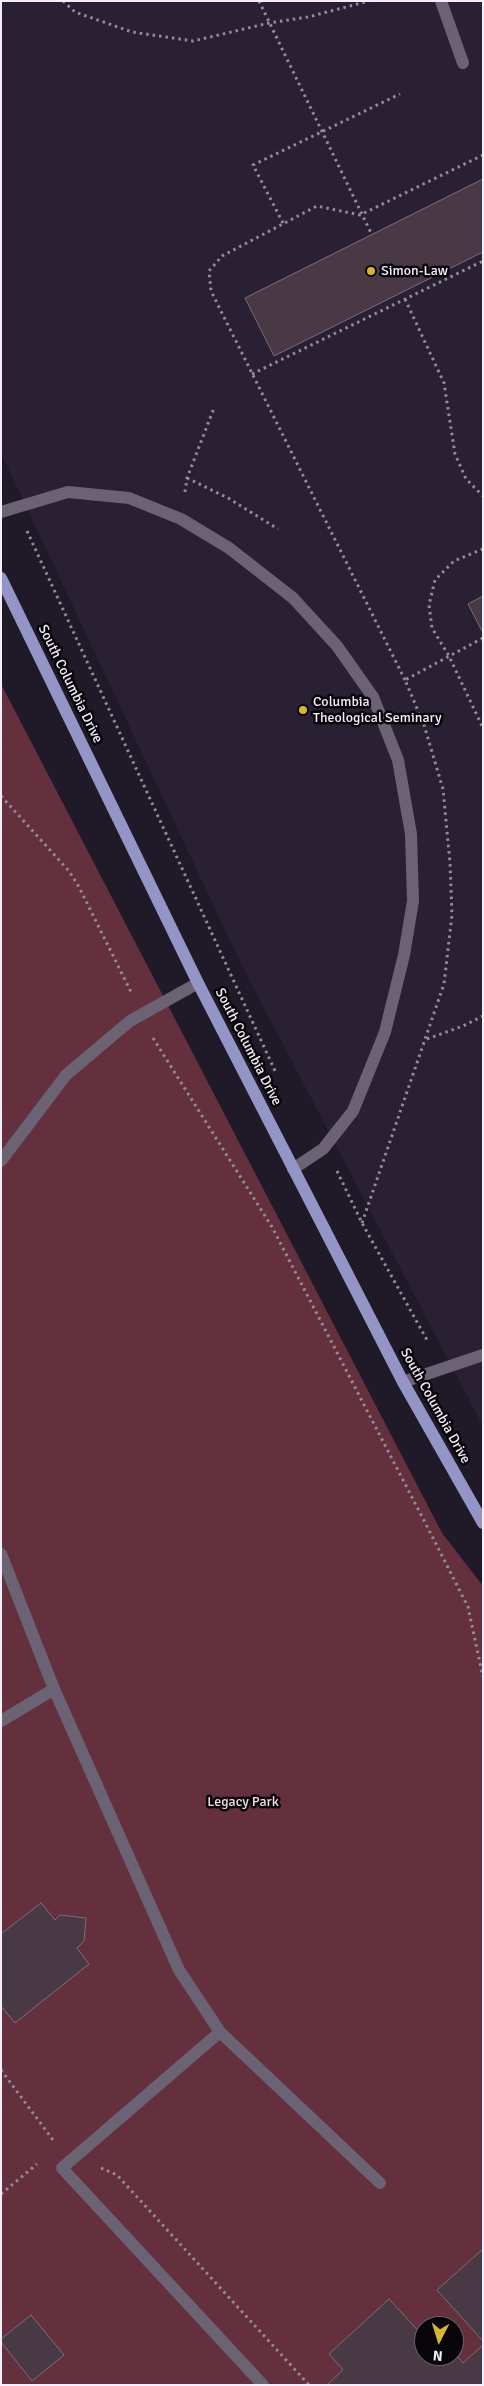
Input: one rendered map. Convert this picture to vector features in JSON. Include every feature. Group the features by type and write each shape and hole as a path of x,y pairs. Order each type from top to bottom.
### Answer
{"main road":[{"name":"South Columbia Drive","path":"1,578 198,983 403,1382 483,1523"}],"street":[{"path":"440,1 463,63"},
{"path":"1,512 68,492 129,498 181,519 229,548 293,598 337,646 373,697 398,760 411,834 413,901 404,955 386,1032 353,1110 323,1149 293,1169"},
{"path":"1,1161 66,1075 130,1020 198,983"},
{"path":"403,1382 483,1355"},
{"path":"1,1554 54,1689 179,1970 220,2032 380,2183"},
{"path":"1,1721 54,1689"},
{"path":"220,2032 62,2168 263,2385"}],"path":[{"path":"63,1 75,12 132,32 193,41 269,23 308,17 369,1"},
{"path":"259,1 360,215 372,235"},
{"path":"283,223 253,165 400,94"},
{"path":"405,680 211,291 209,271 222,256 317,206 360,215 483,155"},
{"path":"252,374 483,261"},
{"path":"405,299 444,383 455,454 466,479 483,496"},
{"path":"181,519 187,478 214,408"},
{"path":"187,478 228,498 278,529"},
{"path":"15,507 280,1080"},
{"path":"483,550 454,561 436,580 429,604 432,628 449,656 483,728"},
{"path":"1,796 69,871 79,887 156,1044 272,1227 468,1607 483,1677"},
{"path":"427,1039 463,1026 483,1016"},
{"path":"323,1149 343,1182 362,1223 427,1340"},
{"path":"1,2070 58,2147 117,2175 309,2385"},
{"path":"1,2194 58,2147"}],"shaded area":[{"name":"Columbia Theological Seminary","path":"1,1 483,1 483,1426 243,968 1,453"}],"green space":[{"name":"Legacy Park","path":"1,684 442,1533 483,1586 483,2385 1,2385"}],"building":[{"name":"Simon-Law","path":"483,179 483,252 274,356 245,298"},
{"path":"483,596 483,633 468,604"},
{"path":"41,1903 55,1920 60,1915 86,1918 84,1941 77,1948 89,1964 15,2023 1,2006 1,1934"},
{"path":"483,2249 483,2341 464,2320 464,2316 460,2316 437,2290"},
{"path":"389,2299 414,2326 414,2366 464,2366 464,2362 483,2345 483,2385 327,2385 343,2370 329,2354"},
{"path":"31,2315 64,2355 32,2381 1,2342 1,2339"}],"place":[{"name":"Simon-Law","path":"371,271"},
{"name":"Columbia Theological Seminary","path":"303,710"}]}
